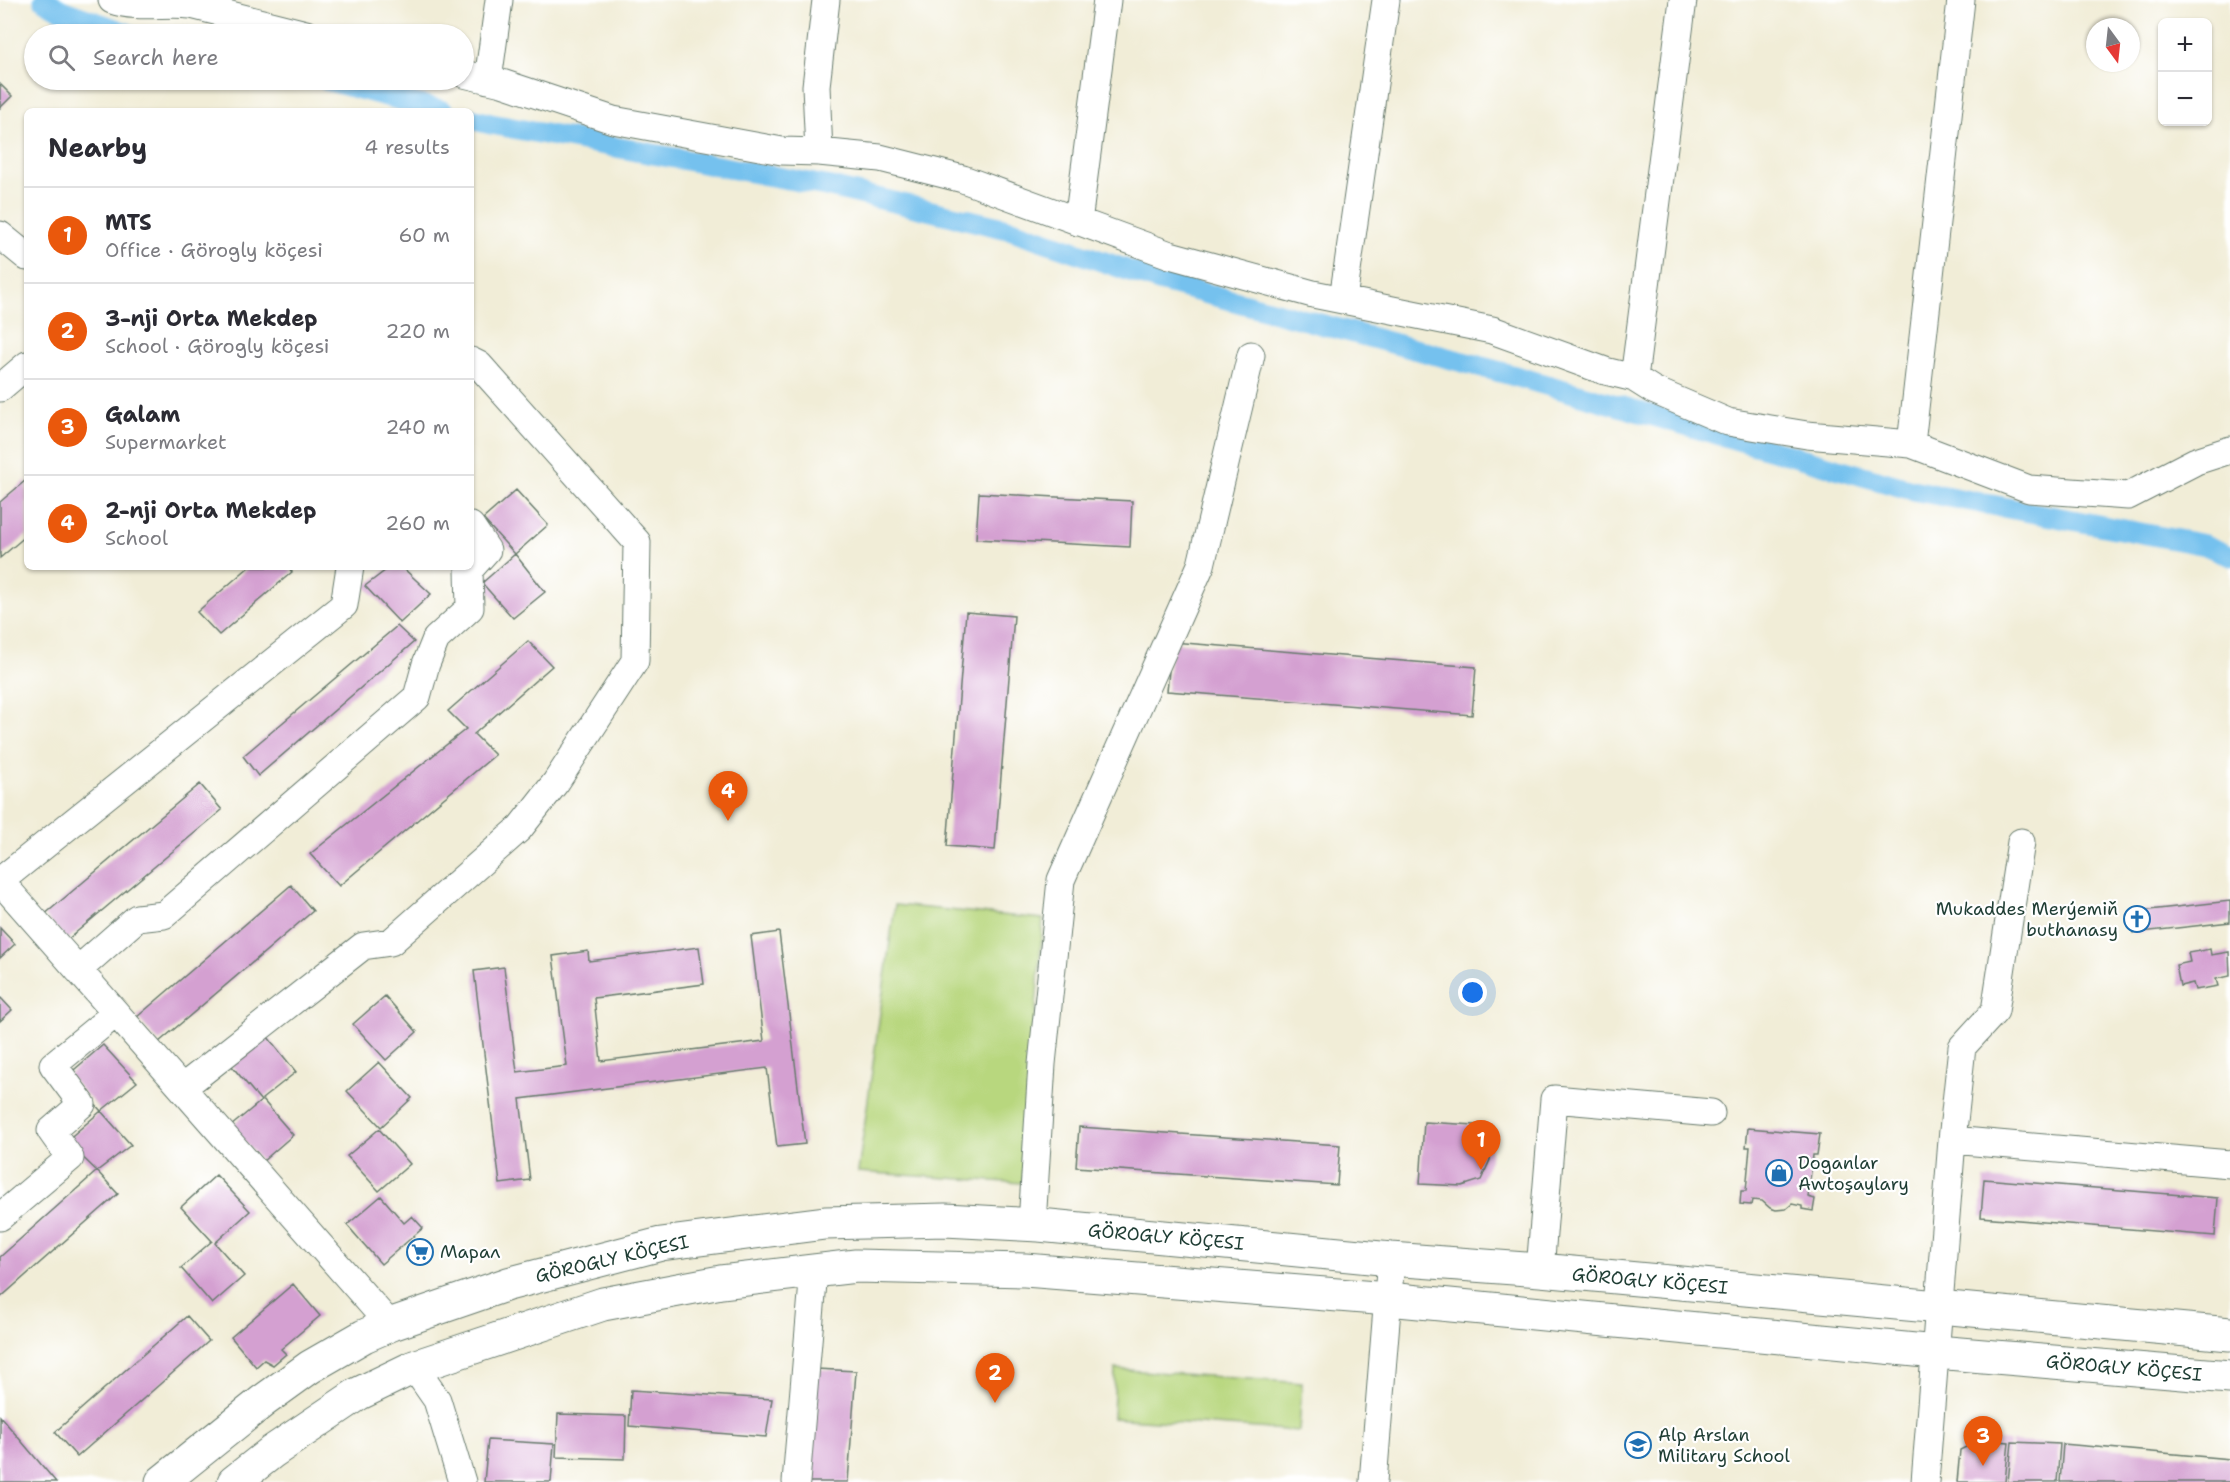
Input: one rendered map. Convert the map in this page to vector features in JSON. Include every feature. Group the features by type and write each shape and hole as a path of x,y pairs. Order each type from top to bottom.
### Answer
{"main road":[{"name":"GÖROGLY KÖÇESI","path":"162,1482 310,1366 390,1324 508,1284 661,1244 825,1223 945,1220 1032,1224 1391,1259 1540,1270 2230,1334"},
{"name":"GÖROGLY KÖÇESI","path":"234,1482 272,1452 358,1394 414,1367 603,1304 720,1282 856,1266 1025,1270 1388,1299 1936,1352 2230,1377"}],"street":[{"path":"112,0 150,5 172,1 265,24"},
{"path":"499,0 476,77 613,120 782,151 880,158 963,179 1170,255 1313,294 1492,330 1605,371 1634,378 1653,390 1728,422 1807,435 1911,444 2029,489 2128,496 2196,461 2230,450"},
{"path":"819,152 816,86 826,0"},
{"path":"1078,222 1107,0"},
{"path":"1343,299 1386,0"},
{"path":"1634,378 1683,0"},
{"path":"1911,444 1961,0"},
{"path":"0,235 24,255"},
{"path":"1032,1224 1042,1064 1061,879 1201,565 1251,355"},
{"path":"182,1088 363,946 391,942 519,828 556,782 635,661 637,542 479,365 474,362"},
{"path":"0,388 24,368"},
{"path":"474,530 487,550 474,564"},
{"path":"350,570 344,605 0,881 390,1324"},
{"path":"78,970 137,918 164,915 417,697 436,639 470,608 469,570"},
{"path":"1925,1482 1952,1140 1962,1047 1995,1011 2021,842"},
{"path":"0,1217 70,1158 51,1131 82,1104 52,1065 116,1013"},
{"path":"1540,1270 1554,1098 1711,1113"},
{"path":"1952,1140 2230,1164"},
{"path":"1373,1482 1391,1259"},
{"path":"796,1482 814,1271"},
{"path":"414,1367 437,1400 462,1482"}],"green space":[{"path":"895,905 1043,919 1022,1183 858,1172"},
{"path":"1115,1369 1302,1383 1299,1431 1113,1418"}],"building":[{"path":"0,84 12,96 0,108"},
{"path":"24,482 24,538 0,558 0,502"},
{"path":"516,490 548,525 515,554 483,519"},
{"path":"979,493 1132,501 1130,547 976,539"},
{"path":"515,554 545,592 513,618 482,583"},
{"path":"246,570 290,570 292,572 219,635 197,612"},
{"path":"386,570 405,570 431,594 400,623 365,586"},
{"path":"966,612 1014,616 995,850 947,846"},
{"path":"397,626 414,642 258,776 243,756"},
{"path":"528,641 552,666 474,734 495,755 339,886 310,854 466,729 448,711"},
{"path":"1172,642 1476,667 1472,715 1167,691"},
{"path":"200,784 222,810 67,940 44,915"},
{"path":"291,885 313,911 159,1042 137,1017"},
{"path":"2230,901 2230,922 2133,933 2131,912"},
{"path":"0,928 15,944 0,958"},
{"path":"779,932 805,1144 777,1147 767,1068 520,1099 530,1180 500,1184 474,971 504,967 517,1072 567,1066 553,956 588,951 589,961 699,947 704,984 594,998 601,1061 764,1041 751,936"},
{"path":"2210,949 2211,955 2229,952 2230,976 2216,979 2218,986 2195,990 2193,983 2180,986 2176,965 2190,962 2188,953"},
{"path":"385,996 417,1032 386,1060 353,1024"},
{"path":"0,997 12,1010 0,1021"},
{"path":"267,1036 296,1072 262,1099 293,1135 262,1162 231,1126 261,1101 231,1065"},
{"path":"103,1045 137,1082 101,1111 68,1075"},
{"path":"379,1062 412,1098 381,1127 347,1091"},
{"path":"101,1111 131,1145 97,1171 66,1141"},
{"path":"1424,1122 1492,1126 1490,1160 1481,1180 1462,1186 1420,1184"},
{"path":"1079,1127 1340,1145 1337,1185 1076,1167"},
{"name":"Doganlar Awtoşaylary","path":"1748,1128 1820,1134 1817,1155 1813,1155 1808,1197 1815,1199 1813,1211 1792,1204 1786,1209 1776,1210 1762,1201 1752,1200 1751,1205 1740,1204 1741,1191 1746,1191 1750,1147 1746,1147"},
{"path":"379,1129 410,1164 379,1191 347,1156"},
{"path":"97,1171 118,1194 0,1298 0,1257"},
{"path":"216,1175 250,1211 215,1243 244,1276 212,1304 181,1268 212,1241 181,1207"},
{"path":"1984,1179 2218,1198 2215,1236 1981,1217"},
{"path":"381,1196 404,1223 412,1216 423,1228 381,1264 347,1225"},
{"path":"293,1284 320,1316 281,1349 286,1354 273,1365 264,1360 256,1367 231,1337"},
{"path":"187,1316 209,1341 77,1457 55,1432"},
{"path":"816,1369 856,1371 848,1482 805,1482"},
{"path":"631,1390 772,1399 766,1437 629,1426"},
{"path":"558,1414 626,1416 625,1459 556,1457"},
{"path":"0,1416 56,1482 0,1482"},
{"path":"488,1440 554,1444 551,1482 484,1482"},
{"path":"1987,1440 2009,1442 2005,1482 1957,1482 1960,1450 1976,1442"},
{"path":"2012,1442 2060,1444 2057,1482 2008,1482"},
{"path":"2063,1444 2230,1459 2230,1482 2060,1482"}],"waterway":[{"path":"44,0 61,10 101,24"},
{"path":"364,90 432,108"},
{"path":"474,120 826,186 1012,230 1159,281 1508,374 1912,490 2205,545 2230,556"}],"place":[{"name":"2-nji Orta Mekdep","path":"728,821"},
{"name":"Mukaddes Merýemiň buthanasy","path":"2137,919"},
{"name":"MTS","path":"1481,1170"},
{"name":"Doganlar Awtoşaylary","path":"1779,1173"},
{"name":"Марал","path":"420,1252"},
{"name":"3-nji Orta Mekdep","path":"995,1403"},
{"name":"Alp Arslan Military School","path":"1638,1445"},
{"name":"Galam","path":"1983,1466"}]}
